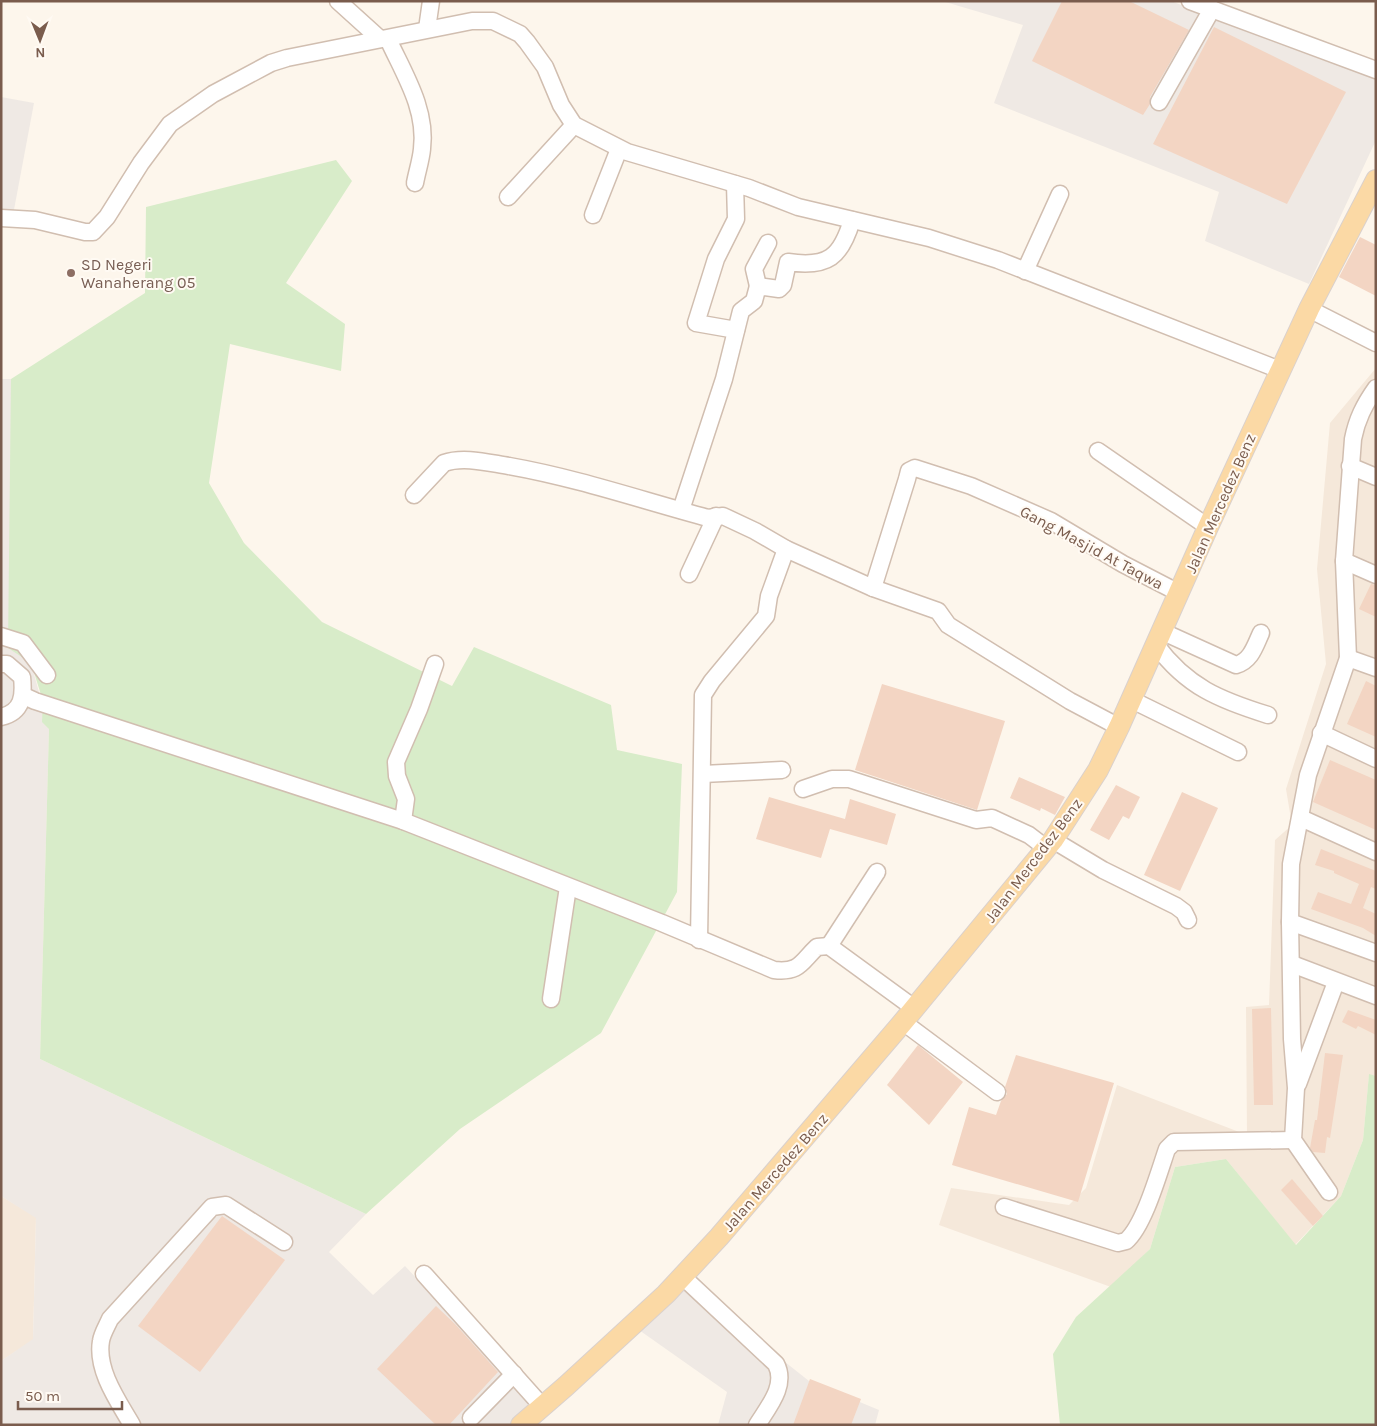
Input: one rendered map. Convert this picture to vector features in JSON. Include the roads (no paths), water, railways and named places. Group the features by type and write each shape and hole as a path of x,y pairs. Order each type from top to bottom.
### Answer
{"main road":[{"name":"Jalan Mercedez Benz","path":"521,1425 666,1294 794,1151 909,1015 1049,844 1098,770 1132,700 1280,370 1309,309 1376,180"}],"street":[{"path":"338,1 384,39 415,97 422,119 422,149 415,183"},
{"path":"428,29 430,1"},
{"path":"1190,1 1376,70"},
{"path":"1159,102 1212,9"},
{"path":"1,218 35,220 85,232 94,232 108,218 166,128 200,102 271,63 287,58 428,29 485,20 499,23 520,34 545,66 561,104 574,125 618,149 735,184 798,207 929,238 998,260 1280,370"},
{"path":"508,197 574,125"},
{"path":"593,215 618,149"},
{"path":"735,184 736,219 716,259 696,323 736,330"},
{"path":"1025,271 1060,194"},
{"path":"758,286 779,289 783,285 788,262 811,266 832,256 841,249 852,220"},
{"path":"681,510 724,379 741,311 754,301 758,286 754,269 768,243"},
{"path":"1309,309 1376,343"},
{"path":"1329,1192 1293,1140 1296,1088 1292,1039 1291,864 1308,775 1348,658 1344,561 1350,466 1356,422 1363,407 1376,388"},
{"path":"1098,451 1208,527"},
{"path":"414,495 444,463 451,461 481,462 567,477 710,518 723,516 755,531 786,549 873,588 938,611 948,625 1070,702 1119,727"},
{"path":"1350,466 1375,474"},
{"name":"Gang Masjid At Taqwa","path":"873,588 909,471 915,468 922,468 971,486 1051,520 1123,564 1179,593"},
{"path":"689,574 716,516"},
{"path":"699,940 703,695 724,665 766,616 769,596 786,549"},
{"path":"1344,561 1376,575"},
{"path":"1159,638 1236,665 1243,663 1249,657 1261,633"},
{"path":"1,636 23,643 47,675"},
{"path":"1159,638 1175,668 1194,684 1216,696 1268,714"},
{"path":"1348,658 1376,668"},
{"path":"1,664 7,664 22,677 24,696 19,707 9,715 1,717"},
{"path":"403,821 406,799 397,776 396,762 419,709 435,664"},
{"path":"24,696 403,821 774,970 785,971 799,968 817,947 829,946 997,1092"},
{"path":"1132,700 1238,752"},
{"path":"1321,733 1376,759"},
{"path":"703,774 782,770"},
{"path":"803,789 832,779 849,779 976,820 992,818 1176,906 1184,912 1188,920"},
{"path":"1301,818 1376,852"},
{"path":"829,946 877,872"},
{"path":"551,999 568,887"},
{"path":"1290,922 1376,953"},
{"path":"1292,964 1376,996"},
{"path":"1296,1088 1336,982"},
{"path":"1004,1207 1118,1242 1126,1241 1139,1222 1168,1149 1174,1142 1293,1140"},
{"path":"132,1425 117,1399 101,1362 101,1341 110,1320 212,1207 226,1205 284,1242"},
{"path":"424,1274 542,1406"},
{"path":"682,1276 776,1364 781,1373 780,1383 757,1425"},
{"path":"470,1418 514,1374"}],"place":[{"name":"SD Negeri Wanaherang 05","path":"71,273"}]}
